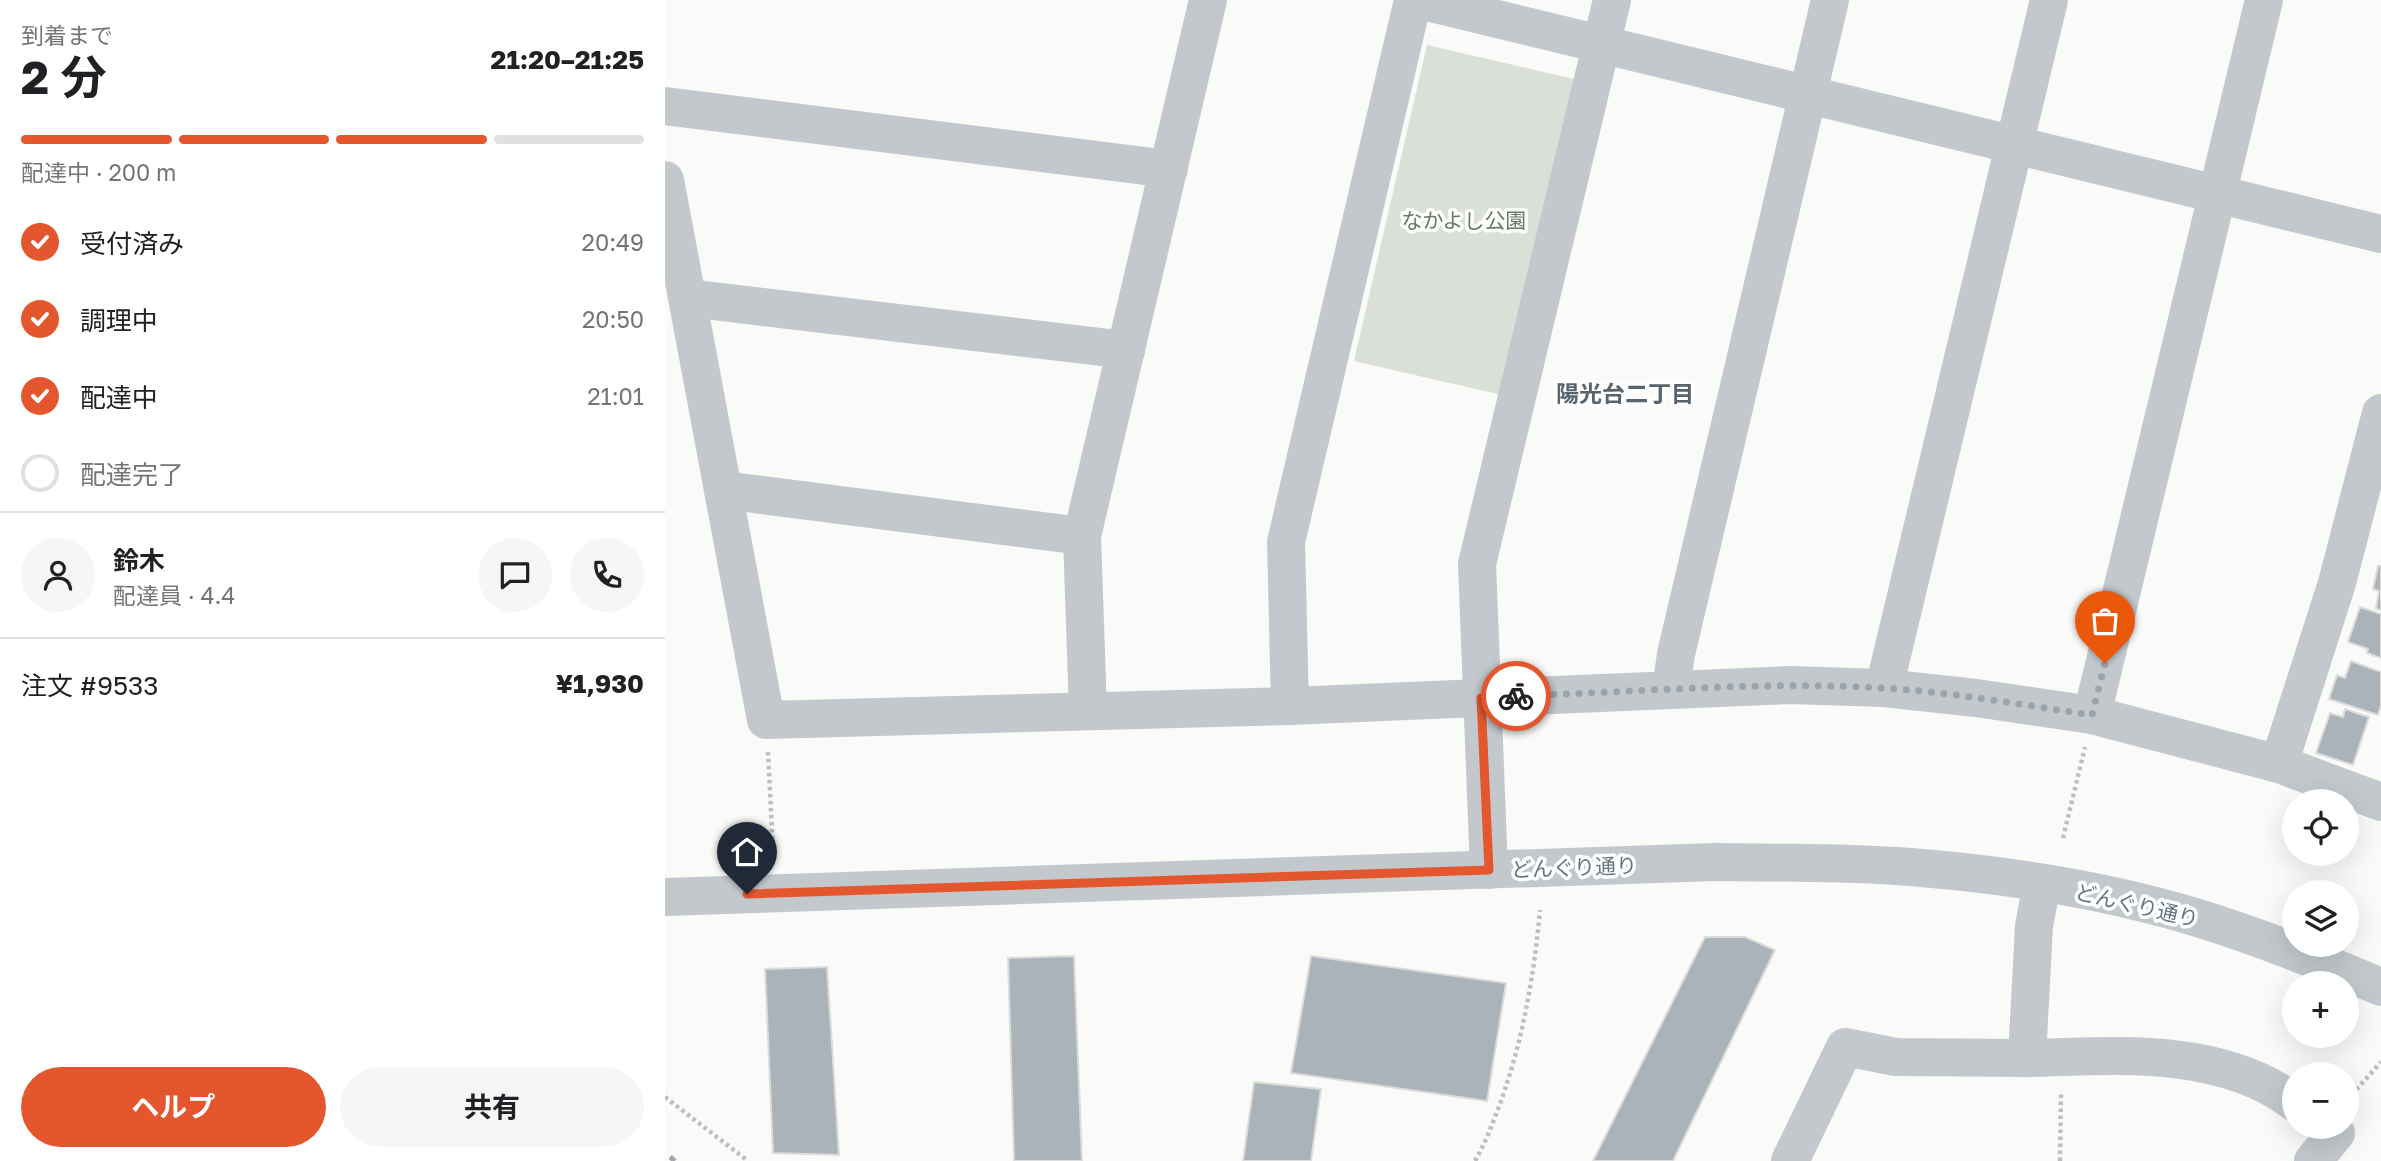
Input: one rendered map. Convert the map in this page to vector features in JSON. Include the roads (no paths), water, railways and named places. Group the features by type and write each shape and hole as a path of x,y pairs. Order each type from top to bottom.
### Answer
{"street":[{"path":"1089,711 1081,536 1208,0"},
{"path":"1290,706 1286,542 1413,0"},
{"path":"1419,0 2381,234"},
{"path":"1489,870 1477,564 1612,0"},
{"path":"1671,690 1676,653 1831,0"},
{"path":"1884,688 2049,0"},
{"path":"2092,715 2265,0"},
{"path":"665,106 1169,169"},
{"path":"665,180 766,720 1290,706 1790,685 1884,688 2092,715 2279,764 2381,802"},
{"path":"688,298 1126,350"},
{"path":"2279,764 2337,583 2381,414"},
{"path":"723,490 1081,536"},
{"name":"どんぐり通り","path":"665,897 1716,862 1833,863 1933,869 2042,883 2131,901 2198,918 2308,956 2381,988"},
{"path":"2042,883 2034,926 2044,1057"},
{"path":"1790,1161 1845,1047 1896,1057 2134,1055 2195,1061 2244,1076 2282,1094"},
{"path":"2313,1161 2331,1139"}],"railway":[{"path":"670,1157 675,1161"}],"district":[{"name":"陽光台二丁目","path":"1625,393"}],"park label":[{"name":"なかよし公園","path":"1464,220"}]}
